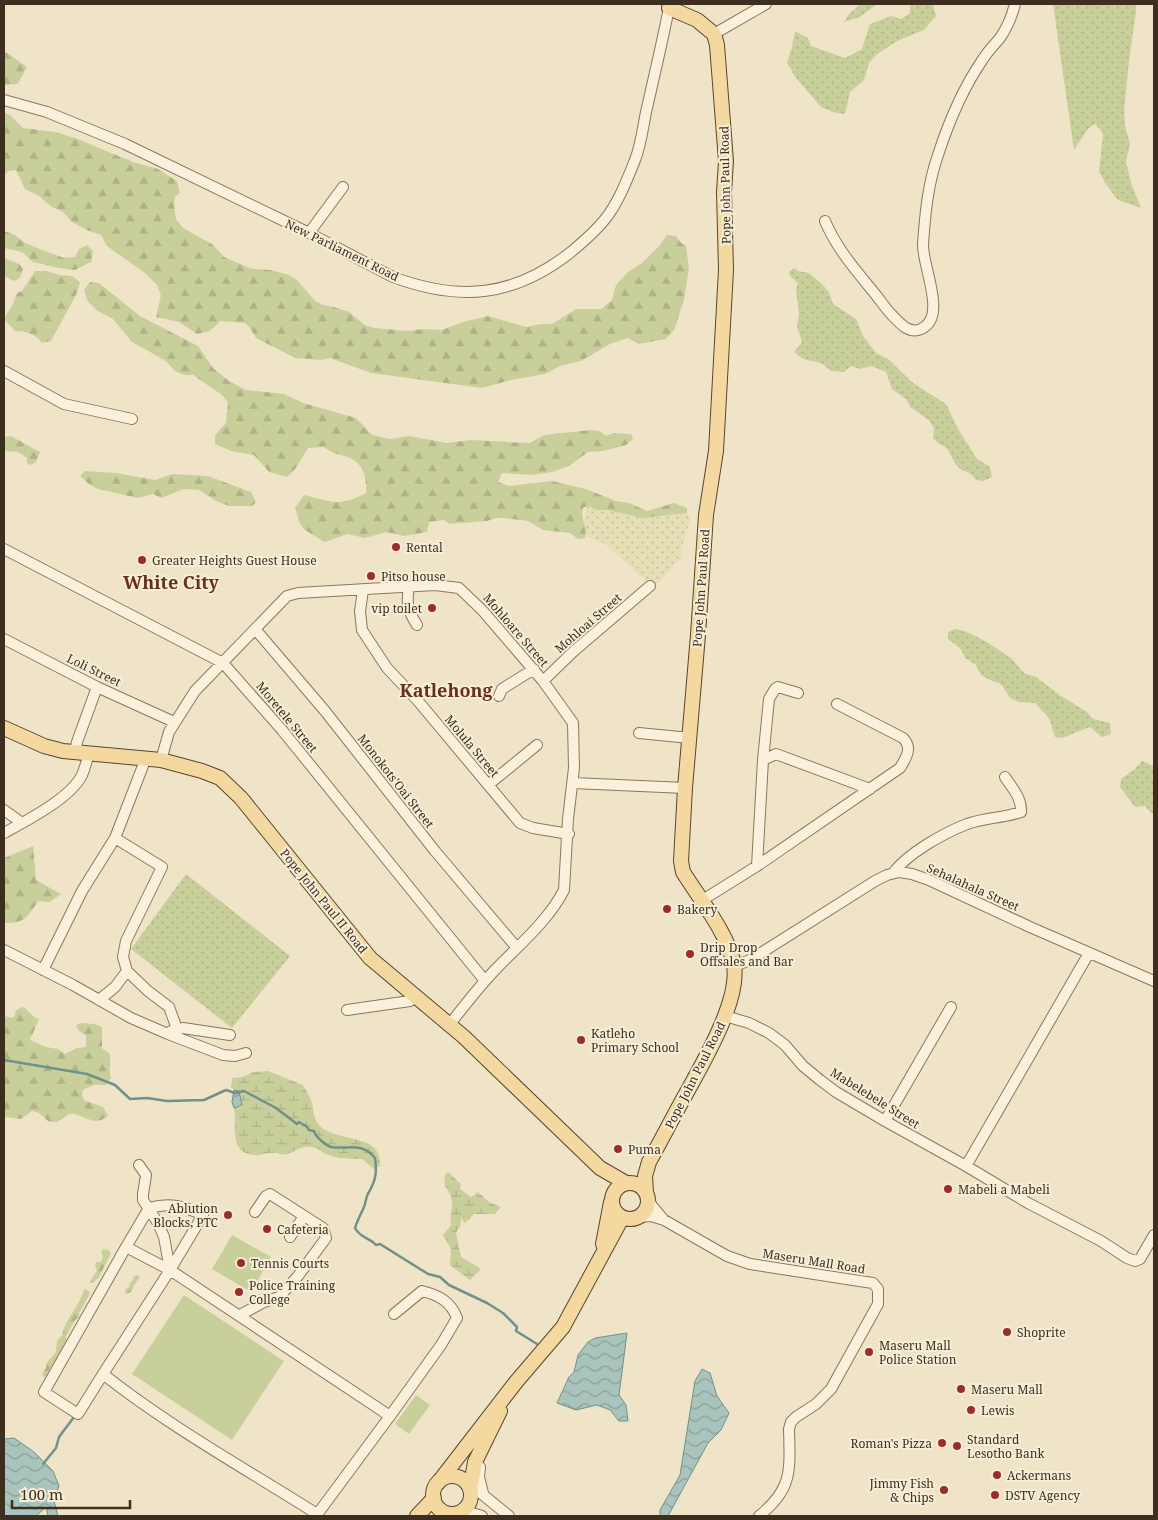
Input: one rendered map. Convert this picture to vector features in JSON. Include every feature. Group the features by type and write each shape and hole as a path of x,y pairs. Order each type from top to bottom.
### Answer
{"main road":[{"path":"670,6 697,20 714,34"},
{"name":"Pope John Paul Road","path":"647,1194 645,1176 649,1162 707,1055 725,1016 732,994 735,966 724,936 683,872 682,843 706,515 716,451 726,270 724,192 726,161 717,45 714,34"},
{"name":"Pope John Paul II Road","path":"4,728 44,746 161,760 212,774 229,786 242,798 370,958 450,1024 600,1168"},
{"name":"Pope John Paul Road","path":"627,1183 649,1162"},
{"path":"600,1168 627,1183 636,1184 647,1194 647,1208 639,1217 628,1220 622,1218 614,1211 612,1199 600,1168"},
{"path":"600,1257 612,1199 617,1188 627,1183"},
{"path":"516,1382 473,1468 471,1484 474,1489 470,1500 454,1513 445,1512 439,1508 434,1498 434,1488 516,1382 563,1327 622,1218"},
{"path":"438,1483 447,1477 454,1476 462,1478 474,1489"},
{"path":"417,1516 434,1498"}],"street":[{"path":"714,34 766,4"},
{"path":"825,220 832,238 845,257 884,306 903,326 914,331 921,330 928,325 933,315 934,303 923,246 929,190 937,156 955,107 984,57 1001,36 1015,4"},
{"name":"New Parliament Road","path":"4,100 47,112 125,144 309,233 393,277 451,292 504,288 516,285 540,274 575,249 599,227 614,206 636,158 670,6"},
{"path":"309,233 343,186"},
{"path":"4,371 64,404 132,419"},
{"name":"Moretele Street","path":"4,549 223,663 282,730 485,981"},
{"name":"Mohloare Street","path":"161,760 169,732 195,691 288,596 298,593 435,585 459,588 483,611 534,669 573,723 575,739 564,890 550,912 485,981 450,1024"},
{"name":"Mohloai Street","path":"543,681 574,651 650,586"},
{"path":"409,587 407,597 408,612 417,625"},
{"name":"Molula Street","path":"363,590 360,611 362,630 387,668 420,704 520,823 533,828 568,834"},
{"name":"Monokots'Oai Street","path":"255,629 325,711 435,851 517,948"},
{"name":"Loli Street","path":"4,639 98,687 174,722"},
{"path":"498,696 502,689 534,669"},
{"path":"4,833 60,798 82,776 82,752 78,742 98,687"},
{"path":"757,866 762,760 769,699 778,688 798,693"},
{"path":"701,901 757,866 900,768 909,749 908,743 903,738 837,704"},
{"path":"639,733 690,738"},
{"path":"488,785 537,745"},
{"path":"762,760 776,754 870,789"},
{"path":"43,970 82,892 115,838 146,758"},
{"path":"735,966 750,960 875,881 893,873 903,861 935,840 968,824 1007,817 1020,812 1019,797 1005,777"},
{"path":"573,783 685,788"},
{"path":"4,810 22,823"},
{"path":"115,838 162,867 126,941 123,957 127,971 148,991 169,1007 172,1031"},
{"name":"Sehalahala Street","path":"893,873 912,874 929,880 1154,982"},
{"path":"4,950 131,1018 172,1031 223,1055 235,1056 246,1053"},
{"path":"966,1166 1089,952"},
{"path":"99,1000 115,987 127,971"},
{"path":"346,1010 410,1001 415,996"},
{"path":"885,1121 951,1007"},
{"name":"Mabelebele Street","path":"725,1016 749,1023 768,1032 785,1045 803,1066 828,1086 885,1121 1028,1203 1101,1241 1127,1258 1135,1261 1140,1259 1154,1236"},
{"path":"172,1031 230,1035"},
{"path":"139,1165 146,1175 143,1200 164,1237 170,1270"},
{"path":"240,1315 264,1302 279,1297 326,1238 323,1228 270,1194 266,1196 255,1212"},
{"name":"Maseru Mall Road","path":"647,1194 652,1206 664,1220"},
{"path":"164,1204 185,1207 203,1215 78,1414 44,1392 149,1208 164,1204"},
{"path":"290,1237 304,1216"},
{"name":"Maseru Mall Road","path":"639,1217 651,1216 664,1220 727,1256 750,1264 873,1283 878,1289 878,1304 831,1389 816,1404 791,1422 788,1478 772,1505 759,1516"},
{"path":"126,1247 170,1270 390,1416"},
{"path":"104,1374 121,1388 216,1451 317,1515 441,1345 457,1318 445,1299 422,1291 394,1314"},
{"path":"474,1489 509,1516"},
{"path":"454,1513 482,1516"}],"shaded area":[{"path":"587,506 642,518 687,513 690,520 681,550 682,557 654,588 605,544 586,536 584,523"}],"green space":[{"path":"861,4 877,4 860,17 844,22 850,13"},
{"path":"910,4 933,4 936,16 924,30 897,41 876,55 869,63 864,80 850,92 845,114 836,113 821,107 796,78 787,63 795,31 808,38 811,46 845,58 862,49 870,24 891,16 901,19 910,13"},
{"path":"1053,4 1136,4 1124,112 1130,144 1126,162 1132,186 1141,208 1118,200 1105,183 1099,171 1103,133 1095,124 1088,129 1074,150"},
{"path":"4,51 27,67 18,84 4,85"},
{"path":"4,112 23,128 55,132 75,138 133,162 158,169 177,181 180,193 175,197 174,205 176,219 183,228 212,244 224,257 252,269 271,270 289,275 297,280 315,301 349,312 365,325 374,328 408,331 424,329 442,330 463,322 488,316 526,327 552,324 576,309 601,309 612,300 616,285 628,272 642,263 667,235 676,236 686,246 689,268 684,300 674,330 666,339 639,344 628,338 610,344 581,361 560,366 545,374 511,380 482,388 371,373 330,358 321,360 295,358 256,338 245,323 220,321 210,331 197,334 179,322 156,317 161,295 157,285 145,273 107,246 101,235 72,222 63,212 25,189 16,170 8,171 4,176"},
{"path":"4,231 15,235 25,243 64,258 75,257 79,249 87,245 93,251 91,262 75,270 33,262 22,252 4,248"},
{"path":"4,258 19,264 23,269 20,278 14,281 4,276"},
{"path":"794,268 798,271 809,273 829,292 833,304 856,319 863,336 876,353 888,359 913,383 946,404 958,429 977,459 990,467 992,477 983,481 976,480 970,473 959,468 946,447 939,444 933,438 934,428 929,420 910,407 907,400 892,389 886,372 871,366 860,369 851,366 844,372 831,371 821,363 803,359 794,352 802,342 797,326 799,314 796,290 798,283 790,276 789,272"},
{"path":"35,271 72,276 80,282 76,295 51,341 42,343 37,337 15,331 4,319 17,293 22,291"},
{"path":"90,282 99,283 140,316 198,346 213,368 229,381 246,390 284,394 303,403 356,418 372,435 390,439 409,436 447,443 471,440 530,443 544,435 590,430 600,431 606,436 614,433 631,434 633,439 626,445 603,451 588,452 569,466 552,472 533,475 502,473 498,482 509,486 552,481 586,489 647,511 674,503 687,508 687,513 642,518 607,510 597,510 587,506 583,508 582,512 586,531 585,538 578,539 570,533 543,530 528,521 496,518 487,521 450,524 444,520 429,522 427,532 404,536 387,532 365,538 347,534 325,542 305,530 300,524 295,508 304,495 322,500 342,502 366,493 364,472 359,464 324,447 308,448 296,468 287,477 269,472 254,455 231,451 215,444 215,435 226,423 228,402 222,395 193,375 184,375 175,371 166,361 132,342 113,319 96,310 87,300 84,290"},
{"path":"11,436 40,452 36,462 31,465 27,463 27,458 18,452 4,451 4,437"},
{"path":"85,471 116,473 155,480 172,474 208,476 251,492 256,502 252,506 229,506 216,501 199,490 184,489 161,498 153,494 138,498 98,489 90,485 80,476"},
{"path":"956,629 965,631 987,642 1012,659 1024,673 1036,677 1061,696 1087,712 1093,719 1110,723 1111,734 1102,737 1090,727 1062,738 1055,737 1049,718 1035,703 1019,702 1010,698 1001,684 981,675 976,665 965,658 961,649 948,639 948,632"},
{"path":"1142,761 1154,766 1154,814 1145,806 1135,807 1120,787 1121,779 1135,769"},
{"path":"33,846 36,880 61,894 50,902 38,901 21,921 4,923 4,858"},
{"path":"186,874 290,956 232,1028 131,949"},
{"path":"23,1007 39,1019 30,1040 46,1047 58,1049 65,1054 77,1048 86,1047 86,1036 76,1026 80,1023 95,1024 102,1027 102,1048 110,1054 111,1078 106,1085 94,1085 83,1090 82,1095 84,1100 103,1107 108,1116 95,1121 72,1114 59,1121 51,1122 32,1111 21,1119 4,1117 4,1016 14,1018 16,1010"},
{"path":"268,1071 303,1085 311,1101 316,1122 329,1132 368,1143 375,1148 379,1156 380,1166 374,1169 362,1159 335,1157 310,1147 301,1148 286,1154 268,1153 258,1155 242,1151 236,1139 234,1108 242,1106 239,1091 231,1087 232,1078 243,1077 253,1072"},
{"path":"448,1172 461,1184 460,1189 471,1197 478,1192 489,1202 501,1207 495,1214 474,1214 465,1223 461,1218 460,1227 456,1232 461,1257 481,1269 470,1280 450,1265 451,1249 443,1235 451,1225 452,1200 445,1184 445,1175"},
{"name":"Tennis Courts","path":"232,1235 271,1257 251,1292 212,1269"},
{"path":"103,1249 111,1253 99,1277 93,1283 90,1282 97,1270 96,1262 101,1262 103,1257 101,1252"},
{"path":"138,1275 140,1278 131,1292 126,1294 125,1290 129,1287 134,1276"},
{"path":"86,1289 90,1293 79,1312 79,1317 66,1336 66,1343 62,1348 63,1351 55,1364 49,1369 48,1375 44,1377 42,1374 46,1364 56,1352 57,1341 62,1336 66,1324"},
{"path":"184,1295 284,1361 232,1440 132,1374"},
{"path":"416,1395 430,1405 409,1434 395,1424"}],"water":[{"path":"234,1090 239,1091 242,1105 234,1108 232,1102"},
{"path":"627,1333 619,1395 626,1405 628,1421 619,1421 610,1410 597,1405 576,1410 557,1403 569,1377 574,1372 578,1355 588,1342 595,1338"},
{"path":"702,1369 710,1373 717,1396 729,1413 721,1430 708,1443 668,1516 660,1516 660,1510 680,1475 695,1381"},
{"path":"14,1438 34,1452 53,1471 59,1486 54,1501 58,1516 48,1516 46,1507 36,1516 4,1516 4,1439"}],"waterway":[{"path":"4,1060 87,1074 115,1085 130,1099 204,1100 226,1090 235,1093 244,1091 276,1108 297,1124 299,1122 309,1130 314,1131 324,1143 331,1147 354,1147 365,1150 375,1158 376,1171 375,1179 355,1228 357,1231 376,1245 380,1244 428,1274 440,1277 449,1285 487,1303 503,1313 517,1327 516,1331 537,1344"},
{"path":"43,1464 56,1448 59,1437 74,1417"}],"place":[{"name":"Rental","path":"396,547"},
{"name":"Greater Heights Guest House","path":"142,560"},
{"name":"Pitso house","path":"371,576"},
{"name":"vip toilet","path":"432,608"},
{"name":"Bakery","path":"667,909"},
{"name":"Drip Drop Offsales and Bar","path":"690,954"},
{"name":"Katleho Primary School","path":"581,1040"},
{"name":"Puma","path":"618,1149"},
{"name":"Mabeli a Mabeli","path":"948,1189"},
{"name":"Ablution Blocks, PTC","path":"228,1215"},
{"name":"Cafeteria","path":"267,1229"},
{"name":"Tennis Courts","path":"241,1263"},
{"name":"Police Training College","path":"239,1292"},
{"name":"Shoprite","path":"1007,1332"},
{"name":"Maseru Mall Police Station","path":"869,1352"},
{"name":"Maseru Mall","path":"961,1389"},
{"name":"Lewis","path":"971,1410"},
{"name":"Roman's Pizza","path":"942,1443"},
{"name":"Standard Lesotho Bank","path":"957,1446"},
{"name":"Ackermans","path":"997,1475"},
{"name":"Jimmy Fish & Chips","path":"944,1490"},
{"name":"DSTV Agency","path":"995,1495"}],"district":[{"name":"White City","path":"171,582"},
{"name":"Katlehong","path":"446,690"}]}
